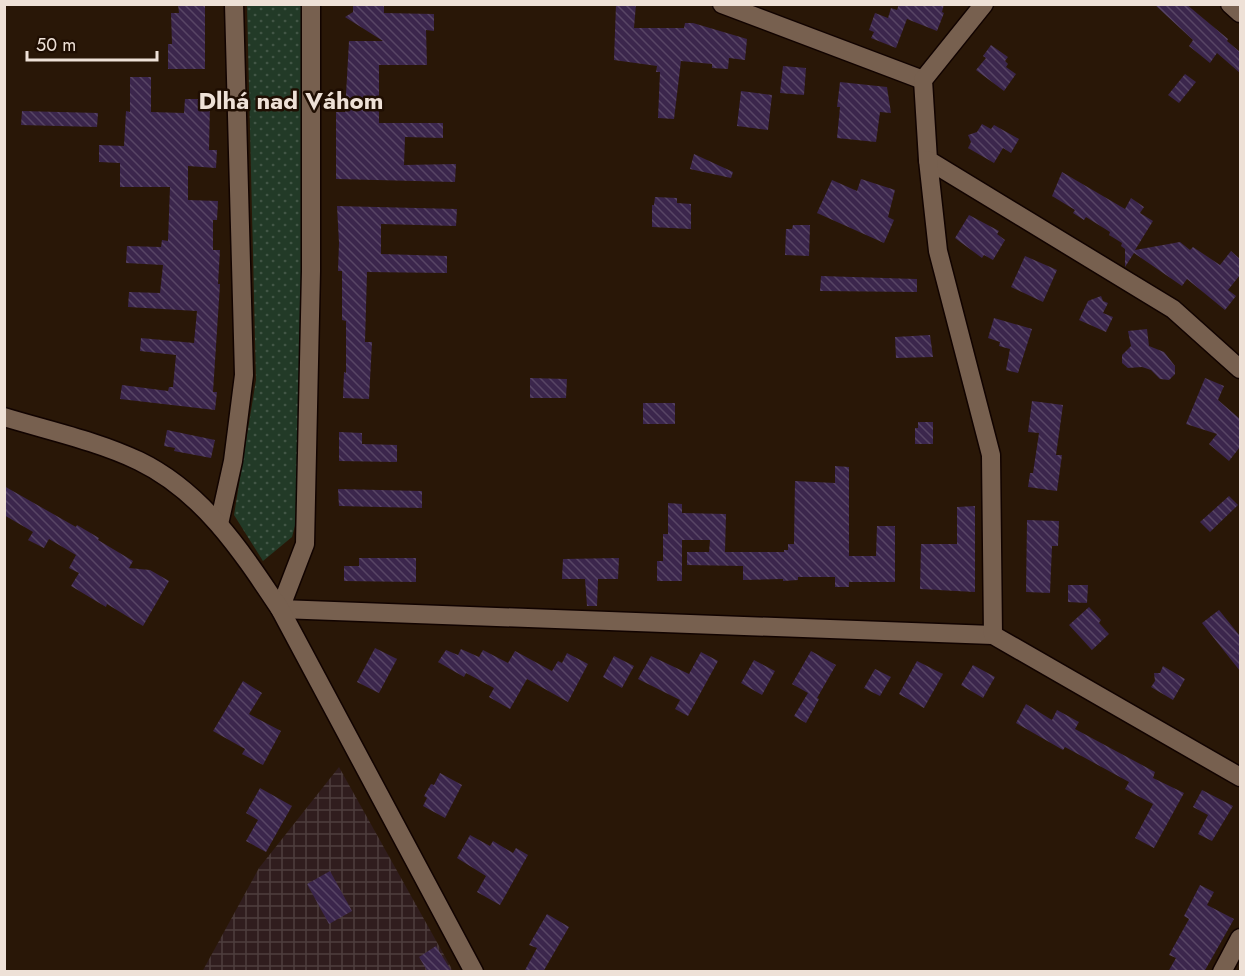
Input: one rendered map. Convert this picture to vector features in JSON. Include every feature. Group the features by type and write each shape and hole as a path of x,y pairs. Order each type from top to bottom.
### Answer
{"street":[{"path":"219,524 233,461 244,375 234,4"},
{"path":"280,609 305,544 311,272 311,4"},
{"path":"722,4 923,80"},
{"path":"984,4 923,80 928,160 938,251 991,455 993,635"},
{"path":"1230,4 1240,13"},
{"path":"928,160 1173,309 1240,369"},
{"path":"4,417 90,442 140,462 190,495 219,524 249,562 280,609 474,972"},
{"path":"280,609 993,635 1240,777"},
{"path":"1222,972 1240,938"}],"shaded area":[{"path":"339,767 453,971 202,972 259,868"}],"green space":[{"path":"247,5 302,5 302,336 297,518 292,537 263,561 234,515 256,380"}],"building":[{"path":"178,4 205,4 205,69 168,69 168,44 172,44 171,13 179,13"},
{"path":"616,4 636,4 634,28 684,28 685,23 693,23 747,39 745,60 729,58 728,69 712,68 712,64 681,61 674,119 658,118 660,72 656,72 657,66 614,60"},
{"path":"899,4 944,4 942,12 944,13 937,31 907,19 896,48 871,38 874,32 869,30 875,13 888,18 891,8 897,10"},
{"path":"1154,4 1186,4 1240,52 1240,73 1217,53 1210,63 1189,46 1193,40"},
{"path":"353,5 384,5 384,13 434,14 434,31 426,30 427,65 379,65 379,123 443,123 443,138 405,137 404,165 456,164 455,182 336,179 336,112 345,112 349,41 383,41 345,17 353,12"},
{"path":"991,45 1008,57 1005,61 1008,64 1006,67 1016,74 1004,91 976,70 986,58 983,56"},
{"path":"783,66 806,68 804,95 780,93"},
{"path":"1185,74 1196,82 1179,103 1168,95"},
{"path":"130,77 151,77 151,112 184,113 185,99 198,99 198,104 210,104 209,150 217,150 216,168 188,166 188,200 218,201 217,220 213,220 213,250 220,250 213,392 217,392 215,410 120,399 122,385 168,391 169,387 173,387 176,355 140,351 141,338 194,343 197,311 128,307 129,292 160,293 163,265 126,263 127,246 161,247 162,240 168,241 170,187 120,187 120,163 99,162 99,145 124,146 126,111 130,112"},
{"path":"840,82 887,87 891,113 880,112 876,142 837,138"},
{"path":"741,91 772,95 768,130 737,126"},
{"path":"22,111 98,113 97,127 21,125"},
{"path":"982,124 991,129 994,125 1019,139 1011,153 1003,148 994,163 968,148 971,142 968,135 977,132"},
{"path":"694,154 733,172 731,178 690,169"},
{"path":"1062,172 1125,209 1131,198 1144,207 1140,213 1153,221 1135,250 1180,242 1190,250 1193,247 1220,265 1231,251 1240,259 1240,275 1228,290 1236,296 1225,310 1187,279 1182,286 1134,253 1125,267 1125,249 1121,246 1122,243 1109,235 1110,232 1086,217 1084,220 1073,213 1075,210 1052,196"},
{"path":"861,179 895,190 888,217 894,220 884,243 817,213 832,180 857,191"},
{"path":"655,197 677,198 677,203 691,204 691,229 652,227 652,205 654,205"},
{"path":"337,206 457,209 456,226 381,224 381,254 447,256 447,273 367,272 365,342 372,342 369,399 343,398 344,372 346,373 346,321 342,320 342,271 338,271"},
{"path":"969,215 999,231 997,234 1005,240 993,260 984,255 982,258 955,238"},
{"path":"793,225 810,225 809,256 785,255 786,229 792,229"},
{"path":"1025,256 1057,270 1043,302 1011,287"},
{"path":"821,276 917,279 917,292 820,291"},
{"path":"1101,296 1103,301 1108,303 1103,313 1113,317 1106,332 1079,320 1088,301"},
{"path":"994,318 1032,329 1018,373 1006,370 1010,349 999,346 1000,342 988,338"},
{"path":"1147,329 1149,346 1164,352 1175,366 1175,374 1169,380 1160,379 1151,370 1142,367 1128,368 1122,363 1122,355 1131,346 1128,331"},
{"path":"930,335 933,357 896,358 895,337"},
{"path":"530,378 567,379 566,398 530,398"},
{"path":"1205,378 1224,386 1218,400 1240,419 1240,447 1229,461 1209,444 1217,434 1186,424"},
{"path":"1032,401 1063,405 1056,455 1062,455 1057,491 1028,487 1030,473 1033,473 1039,433 1028,432"},
{"path":"643,403 675,403 675,424 643,424"},
{"path":"918,422 933,422 933,444 915,444 915,428 918,428"},
{"path":"167,430 215,440 211,458 174,451 175,448 164,446"},
{"path":"339,432 362,433 362,444 397,445 397,462 339,461"},
{"path":"835,466 849,467 849,556 876,556 877,526 895,526 895,582 849,582 849,587 835,587 835,577 798,577 798,580 783,581 783,579 743,580 743,566 687,565 687,552 709,552 710,540 682,540 682,581 657,581 657,561 663,561 663,534 668,534 668,503 682,504 682,513 726,514 725,552 784,552 788,550 788,544 794,544 795,481 835,483"},
{"path":"4,486 99,538 98,540 133,561 129,568 150,570 169,581 143,626 71,586 79,573 69,568 76,555 49,539 44,548 28,540 33,532 4,515"},
{"path":"338,489 422,491 422,508 339,506"},
{"path":"1229,496 1238,505 1210,532 1200,522"},
{"path":"975,506 975,592 920,589 921,544 957,544 957,507"},
{"path":"1027,520 1059,521 1058,546 1052,546 1050,593 1026,592"},
{"path":"359,558 416,558 416,582 344,581 344,566 359,566"},
{"path":"619,558 618,579 598,579 597,606 587,606 585,579 562,579 563,559"},
{"path":"1068,585 1088,585 1087,603 1068,602"},
{"path":"1089,607 1101,620 1099,623 1109,634 1092,650 1069,625"},
{"path":"1219,610 1240,636 1240,671 1202,623"},
{"path":"375,648 397,659 379,693 357,682"},
{"path":"461,649 479,657 483,650 508,663 515,651 552,671 558,661 562,663 567,653 588,664 568,702 527,679 510,709 489,697 494,688 466,673 464,677 438,662 446,650 458,655"},
{"path":"811,651 836,665 806,723 794,716 808,693 792,684"},
{"path":"701,652 718,661 688,716 675,709 680,700 638,679 651,656 689,674"},
{"path":"614,656 634,666 622,688 603,677"},
{"path":"754,660 775,671 762,695 741,683"},
{"path":"917,661 943,674 924,708 899,694"},
{"path":"973,665 995,677 983,698 961,685"},
{"path":"1163,666 1185,679 1173,700 1151,687 1155,681 1154,673 1160,673"},
{"path":"875,669 891,677 880,696 864,688"},
{"path":"243,681 262,693 249,714 281,731 263,765 242,754 245,749 213,731"},
{"path":"1026,704 1052,720 1057,710 1079,722 1075,729 1155,772 1153,778 1184,793 1154,848 1135,838 1153,804 1125,789 1129,782 1065,747 1063,750 1016,723"},
{"path":"440,773 462,785 445,818 423,806 427,798 424,796 431,784 434,785"},
{"path":"260,788 292,806 266,852 246,841 258,820 246,813"},
{"path":"1202,790 1233,806 1212,841 1198,834 1208,815 1193,807"},
{"path":"470,835 490,846 493,841 513,853 516,848 528,855 500,905 477,892 486,876 457,858"},
{"path":"330,871 352,911 329,924 307,884"},
{"path":"1200,885 1214,892 1207,905 1234,919 1204,972 1168,972 1176,958 1169,955 1189,919 1184,916"},
{"path":"547,914 569,927 543,972 524,972 537,948 529,945"},
{"path":"436,946 452,972 428,972 419,957"}],"district":[{"name":"Dlhá nad Váhom","path":"291,100"}]}
